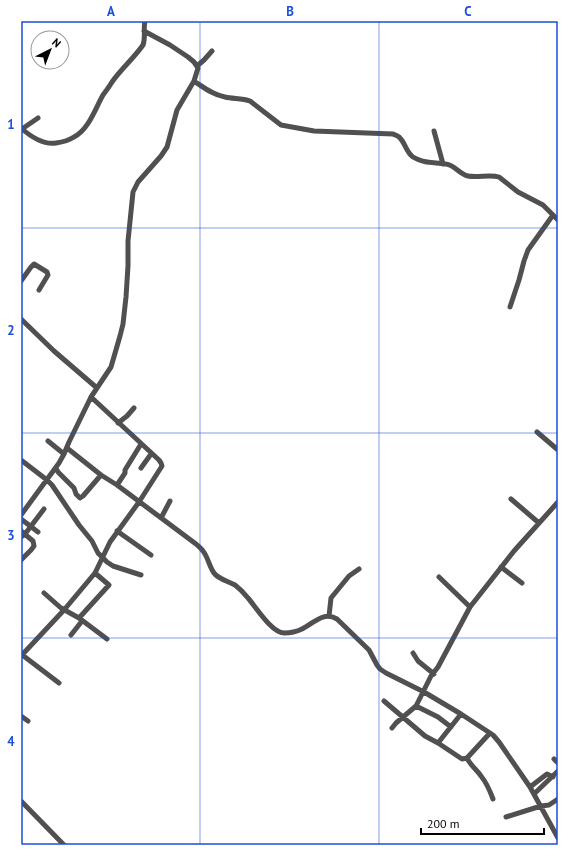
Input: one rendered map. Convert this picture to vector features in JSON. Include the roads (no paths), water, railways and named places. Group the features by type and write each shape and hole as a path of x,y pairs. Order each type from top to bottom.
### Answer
{"street":[{"path":"38,118 22,128 27,134 40,141 52,143 66,141 75,137 82,131 113,81 140,48 144,40 145,21"},
{"path":"21,514 56,468 91,397 111,367 123,324 128,266 128,241 133,192 138,182 167,147 177,110 194,81 198,68 188,57 144,31"},
{"path":"197,66 212,51"},
{"path":"194,81 217,95 226,98 250,101 281,125 314,131 393,134 399,137 413,157 424,162 449,165 466,176 499,177 518,192 543,205 558,220"},
{"path":"434,131 443,164"},
{"path":"510,307 528,250 553,215"},
{"path":"21,281 34,264 47,272 48,275 39,290"},
{"path":"21,319 54,351 97,388"},
{"path":"59,683 21,655 64,610 95,573 110,542 139,502 162,466 159,460 91,397"},
{"path":"118,423 134,408"},
{"path":"537,432 558,450"},
{"path":"48,441 64,454"},
{"path":"117,485 141,444"},
{"path":"67,448 101,475 117,485 196,544 203,551 214,573 236,586 271,625 280,632 295,632 317,619 324,616 332,616 367,648 372,654 376,665 380,669 392,677 424,692 490,733 499,742 530,787 558,838"},
{"path":"141,468 151,454"},
{"path":"21,460 52,485 79,525 92,541 98,553 107,562 113,566 141,575"},
{"path":"56,468 74,488 76,494 80,498 101,475"},
{"path":"511,499 539,523"},
{"path":"161,518 170,501"},
{"path":"392,728 416,706 470,607 501,567 558,502"},
{"path":"21,560 34,546 33,541 22,534 44,510"},
{"path":"21,519 38,532"},
{"path":"118,531 151,555"},
{"path":"501,567 522,583"},
{"path":"329,616 331,598 349,576 359,569"},
{"path":"71,636 81,620 110,584 95,573"},
{"path":"440,577 470,607"},
{"path":"44,593 64,610 81,620 107,640"},
{"path":"413,652 418,661 434,674"},
{"path":"384,701 425,736 462,759 467,758 490,733"},
{"path":"416,706 438,716 451,727"},
{"path":"438,743 461,714"},
{"path":"21,716 28,721"},
{"path":"467,758 468,762 482,776 493,799"},
{"path":"534,794 558,771"},
{"path":"530,787 547,774 553,777"},
{"path":"506,817 549,805 558,799"},
{"path":"21,801 64,845"}]}
